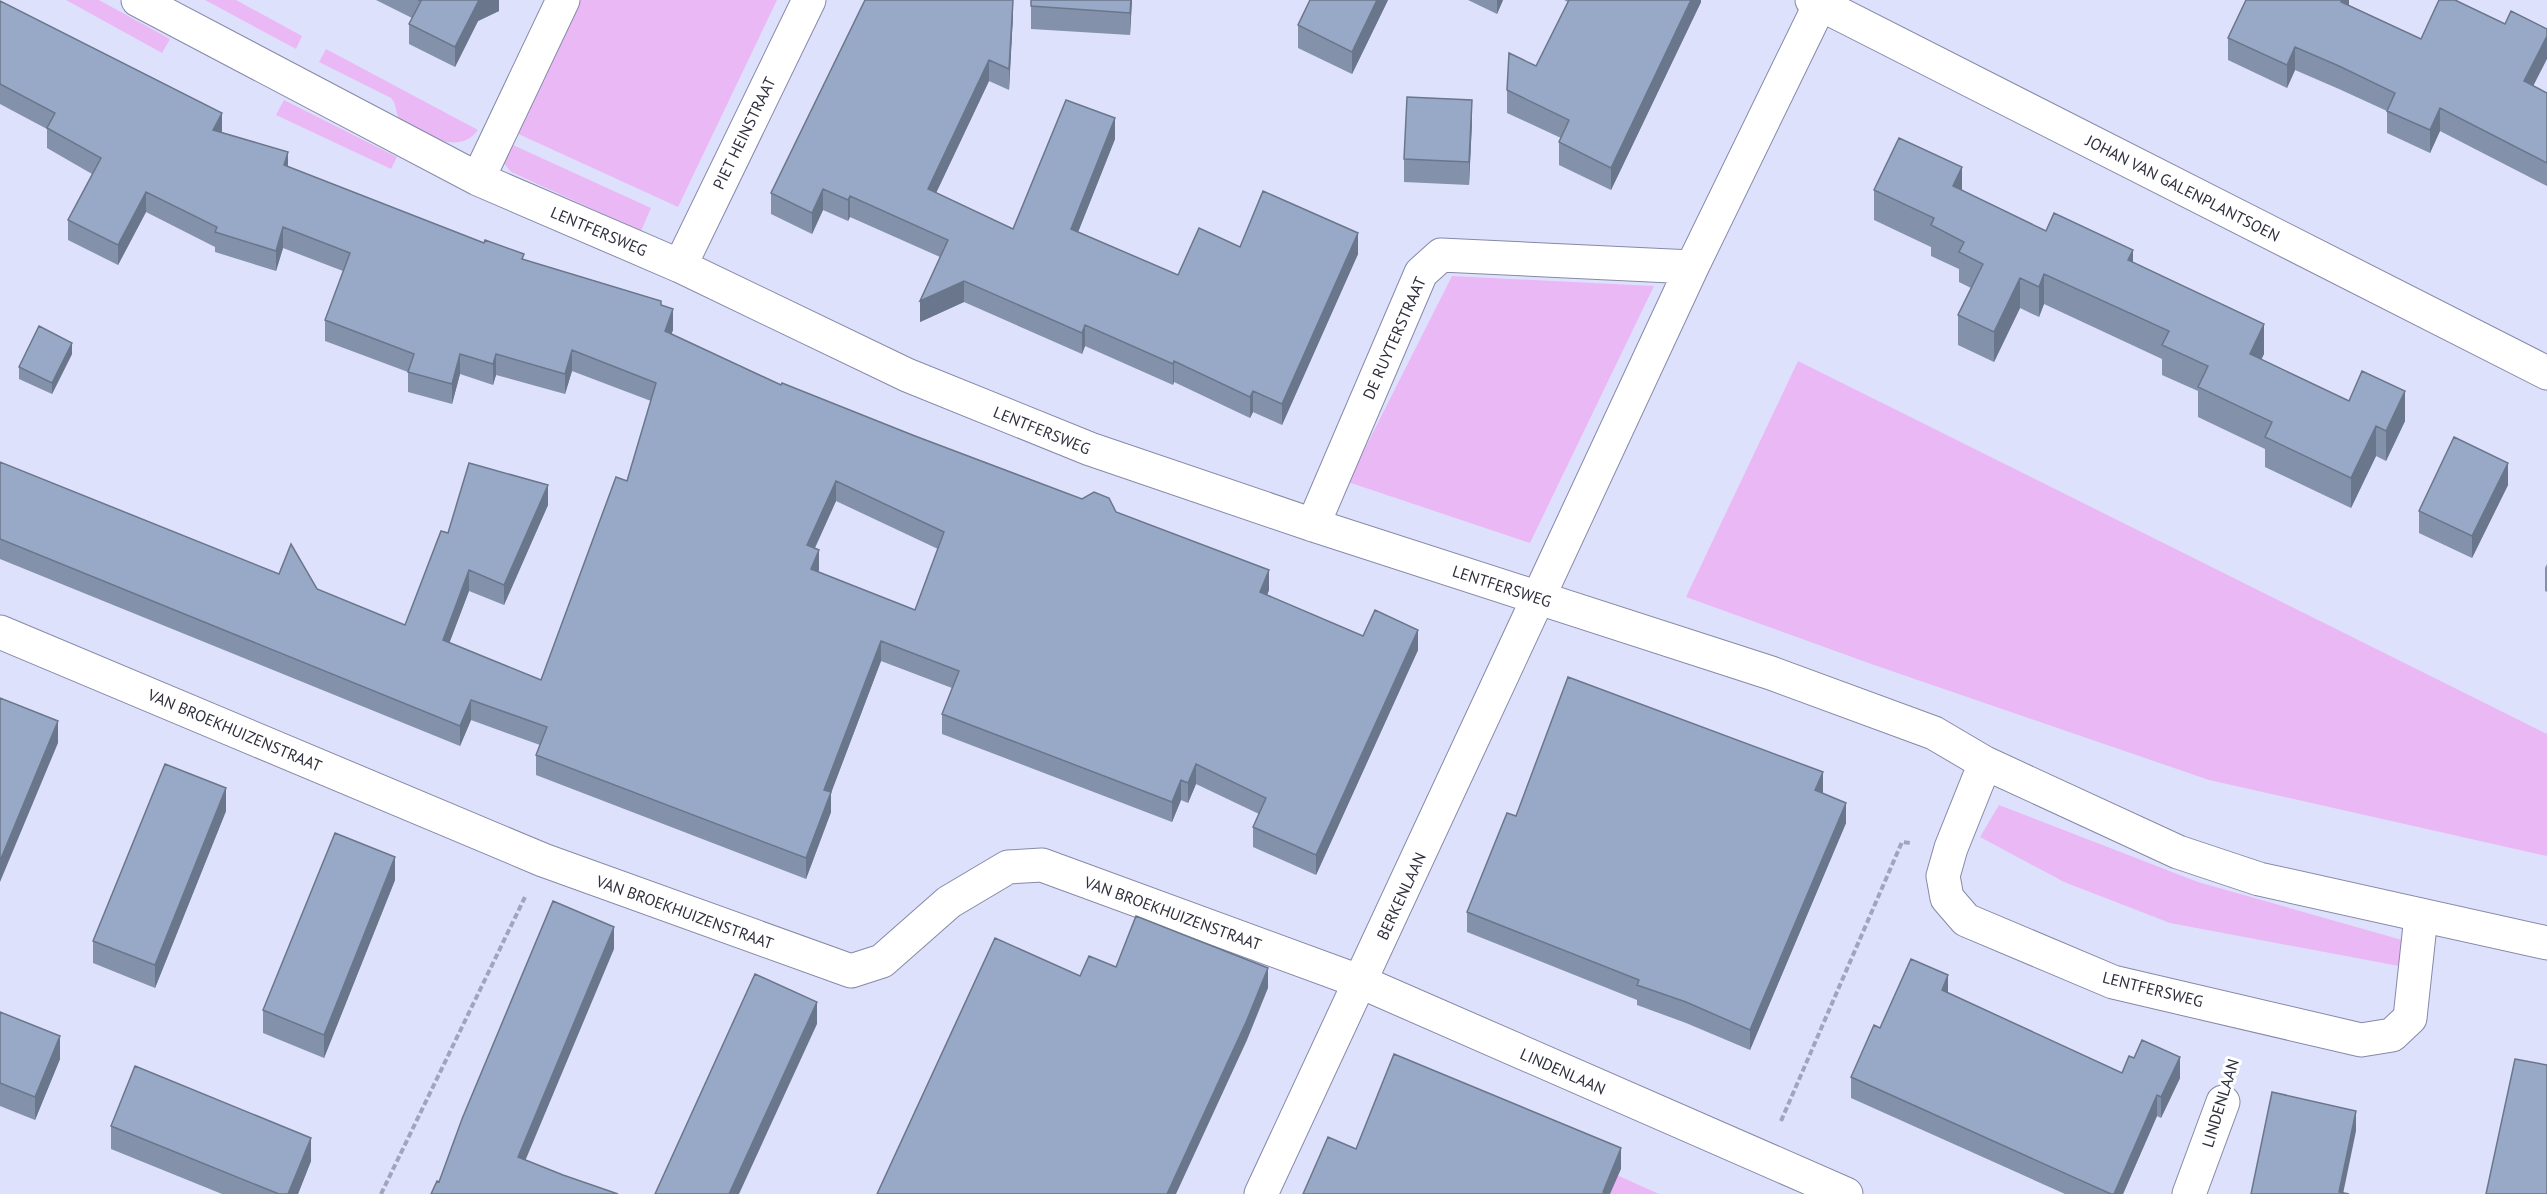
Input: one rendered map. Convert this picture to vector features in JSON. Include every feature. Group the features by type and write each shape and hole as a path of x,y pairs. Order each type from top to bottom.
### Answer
{"street":[{"name":"LENTFERSWEG","path":"138,0 478,179 680,266 907,375 1090,449 1313,525 1771,673 1924,729 1985,763 2178,852 2259,879 2547,943"},
{"path":"478,179 563,0"},
{"name":"PIET HEINSTRAAT","path":"680,266 809,0"},
{"path":"1538,597 1818,1"},
{"name":"JOHAN VAN GALENPLANTSOEN","path":"1818,1 2547,373"},
{"name":"DE RUYTERSTRAAT","path":"1313,525 1421,273 1441,255 1692,267"},
{"name":"BERKENLAAN","path":"1261,1194 1538,597"},
{"name":"VAN BROEKHUIZENSTRAAT","path":"0,632 543,860 851,971 882,961 949,902 1008,867 1042,865 1361,982"},
{"name":"LENTFERSWEG","path":"1985,763 1951,848 1943,876 1947,898 1966,920 2113,982 2361,1040 2392,1035 2410,1018 2421,916"},
{"name":"LINDENLAAN","path":"1361,982 1846,1194"},
{"name":"LINDENLAAN","path":"2189,1194 2223,1102"}],"path":[{"path":"1764,1160 1902,842 1951,848"},
{"path":"381,1194 543,860"}],"shaded area":[{"path":"66,0 99,0 170,39 162,53"},
{"path":"205,0 236,0 302,36 296,49"},
{"path":"567,0 777,0 678,207 505,128"},
{"path":"326,49 478,130 470,138 460,142 450,142 429,136 399,120 391,98 319,62"},
{"path":"284,100 397,157 391,169 276,115"},
{"path":"500,139 651,208 641,231 511,172 499,157"},
{"path":"1452,276 1654,286 1530,543 1348,482"},
{"path":"1798,361 2547,734 2547,856 2209,780 1874,665 1686,597"},
{"path":"1999,805 2198,882 2402,940 2399,966 2170,923 2064,882 1980,837"},
{"path":"1610,1172 1659,1194 1602,1194"}],"building":[{"path":"418,0 479,0 455,47 409,24 421,1"},
{"path":"865,0 1013,0 1009,69 989,60 928,189 1013,229 1066,100 1115,118 1071,229 1178,275 1199,228 1240,247 1263,191 1358,233 1282,404 1253,391 1250,397 1174,361 1173,364 1085,325 1082,333 964,281 920,301 948,240 850,196 848,200 823,189 812,213 771,193"},
{"path":"1031,0 1131,0 1130,13 1031,6"},
{"path":"1310,0 1377,0 1352,52 1298,25"},
{"path":"1569,0 1691,0 1611,168 1559,142 1569,120 1507,90 1509,53 1536,66"},
{"path":"2246,0 2342,0 2341,2 2421,39 2439,0 2455,0 2505,24 2511,11 2547,29 2547,36 2524,81 2547,93 2547,163 2440,108 2430,130 2387,111 2395,93 2295,47 2287,65 2228,38"},
{"path":"0,1 222,113 213,130 288,152 284,165 484,243 485,240 524,254 522,259 661,301 661,305 673,309 665,331 781,385 782,383 1082,499 1094,492 1109,498 1116,512 1269,570 1260,592 1363,636 1375,610 1418,630 1316,855 1253,827 1266,798 1196,764 1188,783 1181,780 1172,802 942,714 959,671 881,641 824,790 831,792 806,858 536,755 547,727 471,700 460,726 0,539 0,462 279,574 291,544 317,589 405,625 441,531 448,533 469,463 548,485 504,585 469,570 443,640 541,680 616,477 627,481 656,383 572,350 565,374 496,354 493,364 460,354 452,384 408,372 414,354 325,320 350,253 283,227 276,251 215,232 217,227 146,192 118,245 68,220 101,158 47,128 55,113 0,84","holes":["836,481 944,532 915,610 811,569 819,550 807,545"]},
{"path":"1407,97 1472,100 1469,162 1404,159"},
{"path":"1899,138 1962,167 1953,186 2046,231 2054,213 2133,250 2128,260 2264,324 2250,354 2349,401 2362,371 2405,391 2386,431 2376,426 2351,478 2265,437 2272,422 2198,387 2208,366 2162,345 2169,331 2044,274 2039,287 2020,278 1994,332 1958,315 1983,264 1959,252 1964,242 1931,225 1934,218 1874,190"},
{"path":"39,326 72,343 52,383 19,367"},
{"path":"2454,437 2508,463 2472,536 2419,511"},
{"path":"1568,677 1823,772 1815,790 1846,803 1750,1030 1686,1002 1637,985 1639,980 1467,912 1507,813 1516,816"},
{"path":"0,698 58,721 0,861"},
{"path":"165,764 226,788 155,965 93,941"},
{"path":"335,833 395,857 324,1035 263,1010"},
{"path":"553,901 614,927 518,1157 618,1194 431,1194 437,1181 439,1182 462,1119"},
{"path":"1136,916 1268,968 1247,1020 1167,1194 877,1194 995,938 1080,976 1089,956 1116,967"},
{"path":"1911,959 1948,975 1942,990 2122,1073 2129,1056 2134,1058 2142,1040 2180,1057 2161,1097 2157,1095 2114,1194 1851,1077 1874,1025 1880,1028"},
{"path":"755,974 817,1002 729,1194 655,1194"},
{"path":"0,1012 60,1036 35,1097 0,1083"},
{"path":"1394,1054 1621,1148 1603,1192 1608,1194 1303,1194 1328,1137 1356,1149"},
{"path":"2515,1059 2547,1065 2547,1194 2486,1194"},
{"path":"135,1066 311,1138 288,1194 279,1194 111,1126"},
{"path":"2272,1092 2356,1111 2339,1192 2349,1194 2251,1194"}]}
